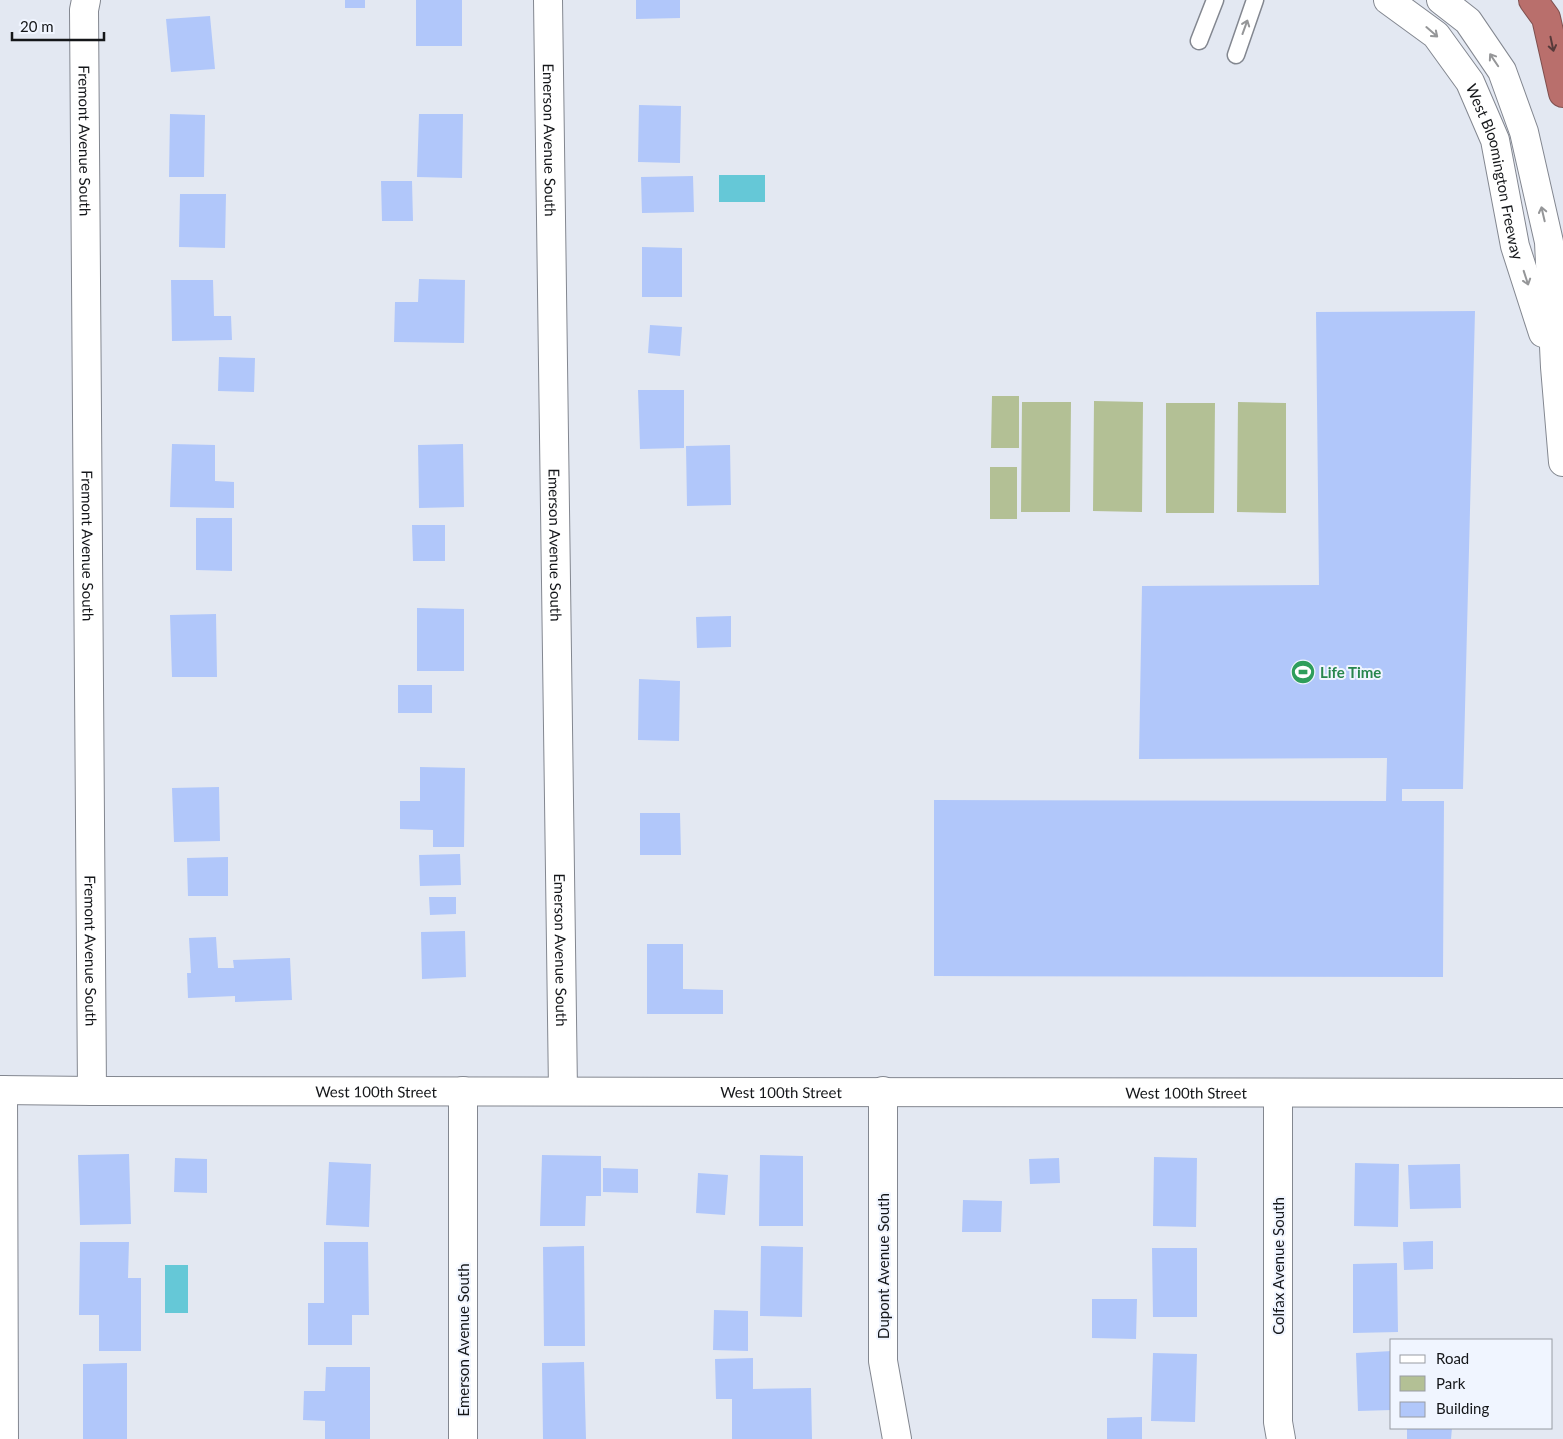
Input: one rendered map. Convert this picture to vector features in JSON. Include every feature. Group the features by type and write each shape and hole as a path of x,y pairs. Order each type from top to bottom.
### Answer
{"highway":[{"path":"1533,0 1546,18 1563,93"}],"street":[{"name":"Fremont Avenue South","path":"86,0 84,10 92,1091"},
{"name":"Emerson Avenue South","path":"548,0 563,1091"},
{"name":"West Bloomington Freeway","path":"1441,0 1468,21 1502,71 1524,132 1549,242 1555,367 1563,462"},
{"name":"West Bloomington Freeway","path":"1391,1 1436,35 1470,82 1495,140 1515,246 1555,367"},
{"name":"West 100th Street","path":"2,1090 1563,1093"},
{"path":"2,1090 4,1439"},
{"name":"Emerson Avenue South","path":"463,1091 463,1439"},
{"name":"Dupont Avenue South","path":"883,1091 883,1361 897,1439"},
{"name":"Colfax Avenue South","path":"1278,1093 1278,1422 1281,1439"}],"lane":[{"path":"1200,41 1215,0"},
{"path":"1236,55 1255,0"}],"green space":[{"path":"992,396 1019,396 1019,448 991,448"},
{"path":"1094,401 1143,402 1142,512 1093,511"},
{"path":"1022,402 1071,402 1070,512 1021,512"},
{"path":"1238,402 1286,403 1286,513 1237,512"},
{"path":"1166,403 1215,403 1214,513 1166,513"},
{"path":"990,467 1017,467 1017,519 990,519"}],"water":[{"path":"719,175 765,175 765,202 719,202"},
{"path":"165,1265 188,1265 188,1313 165,1313"}],"building":[{"path":"345,0 365,0 365,8 345,8"},
{"path":"416,0 462,0 462,46 416,46"},
{"path":"636,0 680,0 680,18 636,19"},
{"path":"210,16 215,69 171,72 166,19"},
{"path":"639,105 681,106 680,163 638,162"},
{"path":"170,114 205,115 204,177 169,177"},
{"path":"419,114 463,114 462,178 417,177"},
{"path":"693,176 694,212 642,213 641,177"},
{"path":"381,181 412,181 413,221 382,221"},
{"path":"180,194 226,194 225,248 179,247"},
{"path":"642,247 682,248 682,297 642,297"},
{"path":"419,279 465,280 464,343 394,342 395,302 418,302"},
{"path":"171,280 213,280 214,316 231,316 232,340 172,341"},
{"name":"Life Time","path":"1475,311 1463,789 1402,789 1402,801 1444,801 1443,977 934,976 934,800 1386,801 1387,758 1139,759 1142,586 1319,585 1316,312"},
{"path":"650,325 682,327 680,356 648,353"},
{"path":"219,357 255,358 254,392 218,391"},
{"path":"638,390 684,390 684,448 640,449"},
{"path":"172,444 215,445 215,481 234,482 234,508 170,507"},
{"path":"463,444 464,507 419,508 418,445"},
{"path":"730,445 731,505 687,506 686,446"},
{"path":"196,518 232,518 232,571 196,570"},
{"path":"412,525 445,525 445,561 413,561"},
{"path":"417,608 464,609 464,671 417,671"},
{"path":"216,614 217,677 172,677 170,615"},
{"path":"731,616 731,647 697,648 696,617"},
{"path":"639,679 680,681 679,741 638,740"},
{"path":"398,685 432,685 432,713 398,713"},
{"path":"420,767 465,768 464,847 433,847 433,830 400,829 400,801 420,801"},
{"path":"219,787 220,841 174,842 172,788"},
{"path":"640,813 680,813 681,855 640,855"},
{"path":"460,854 461,885 420,886 419,855"},
{"path":"228,857 228,896 188,896 187,858"},
{"path":"429,897 456,897 456,914 430,915"},
{"path":"465,931 466,977 422,979 421,932"},
{"path":"216,937 218,968 234,968 233,960 290,958 292,1000 235,1002 235,996 188,998 187,973 191,973 189,938"},
{"path":"647,944 683,944 683,989 723,990 723,1014 647,1014"},
{"path":"129,1154 131,1224 80,1225 78,1155"},
{"path":"542,1155 601,1156 601,1196 586,1196 585,1226 540,1226"},
{"path":"760,1155 803,1156 803,1226 759,1226"},
{"path":"1154,1157 1197,1158 1196,1227 1153,1226"},
{"path":"175,1158 207,1159 207,1193 174,1192"},
{"path":"1059,1158 1060,1183 1030,1184 1029,1159"},
{"path":"329,1162 371,1164 369,1227 326,1225"},
{"path":"1355,1163 1399,1164 1398,1227 1354,1226"},
{"path":"1460,1164 1461,1208 1410,1209 1408,1165"},
{"path":"603,1168 638,1169 638,1193 603,1192"},
{"path":"698,1173 728,1175 725,1215 696,1213"},
{"path":"963,1200 1002,1201 1001,1232 962,1232"},
{"path":"1433,1241 1433,1269 1404,1270 1403,1242"},
{"path":"80,1242 129,1242 128,1278 141,1278 141,1351 99,1351 99,1315 79,1315"},
{"path":"324,1242 368,1242 369,1315 352,1315 352,1345 308,1345 308,1303 324,1303"},
{"path":"584,1246 585,1346 544,1346 543,1247"},
{"path":"761,1246 803,1247 802,1317 760,1316"},
{"path":"1152,1248 1197,1248 1197,1317 1153,1317"},
{"path":"1397,1263 1398,1332 1353,1333 1353,1264"},
{"path":"1092,1299 1137,1299 1136,1339 1092,1338"},
{"path":"714,1310 748,1311 748,1351 713,1350"},
{"path":"1390,1351 1390,1410 1358,1411 1356,1353"},
{"path":"1153,1353 1197,1354 1195,1422 1151,1421"},
{"path":"753,1358 753,1389 811,1388 812,1439 732,1439 732,1399 716,1399 715,1359"},
{"path":"584,1362 586,1439 543,1439 542,1363"},
{"path":"127,1363 127,1439 83,1439 83,1364"},
{"path":"326,1367 370,1367 370,1439 325,1439 325,1421 303,1420 304,1391 325,1391"},
{"path":"1142,1417 1142,1439 1107,1439 1107,1418"},
{"path":"1407,1429 1452,1429 1451,1439 1407,1439"}],"place":[{"name":"Life Time","path":"1303,672"}]}
